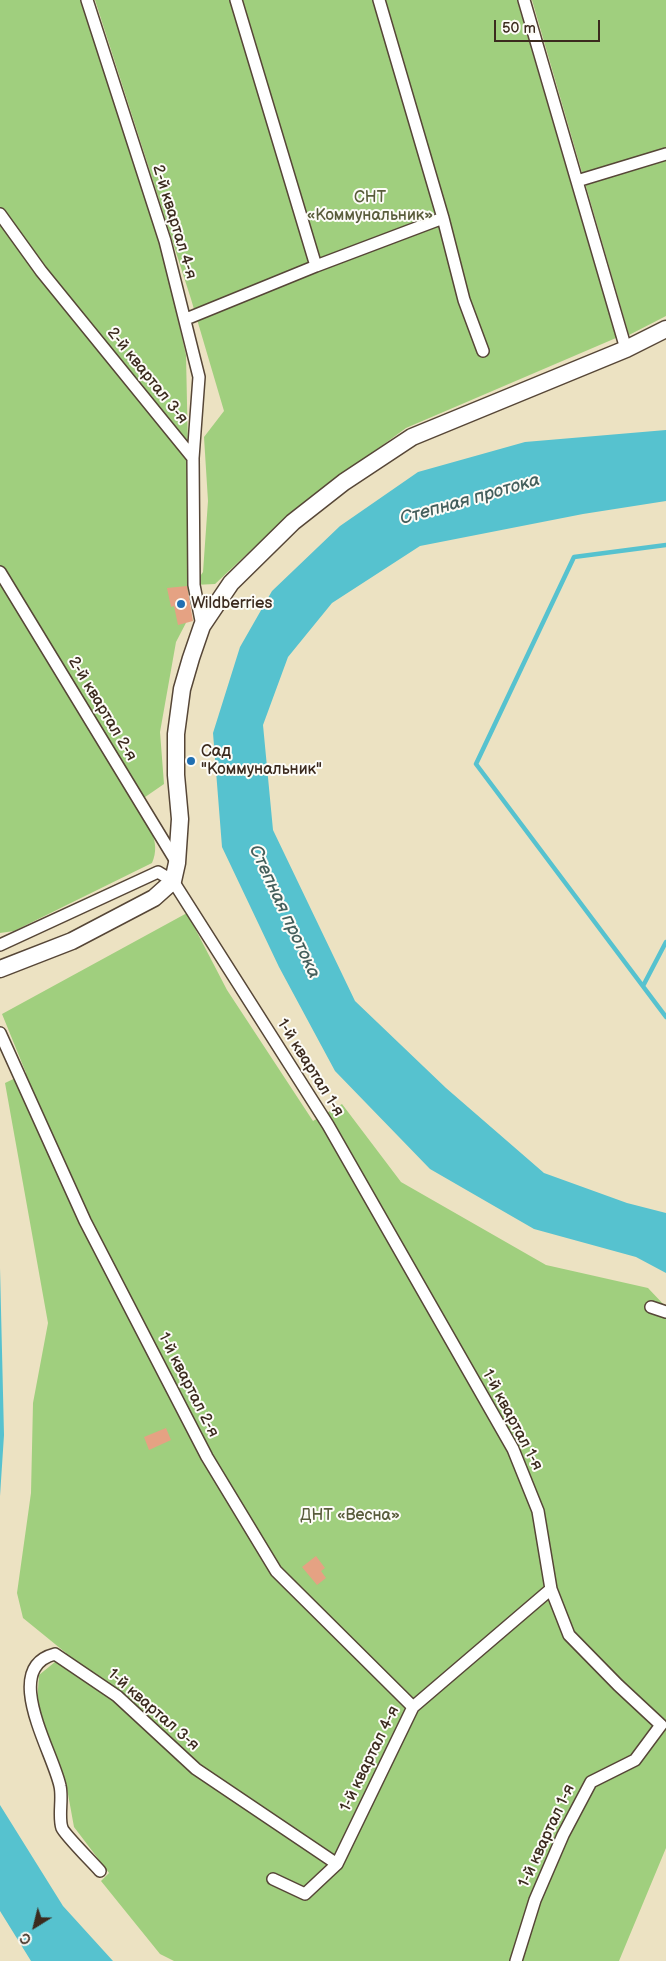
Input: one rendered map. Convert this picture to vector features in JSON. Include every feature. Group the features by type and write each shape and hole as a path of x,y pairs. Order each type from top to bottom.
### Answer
{"street":[{"name":"2-й квартал 4-я","path":"87,0 165,241 186,320 199,377 193,458"},
{"path":"236,0 316,266"},
{"path":"379,0 443,218 464,300 483,351"},
{"path":"524,0 626,349"},
{"path":"577,181 666,154"},
{"name":"2-й квартал 3-я","path":"0,214 41,271 193,458"},
{"path":"186,320 316,266 443,218"},
{"path":"0,969 72,941 154,898 173,880 177,863 180,819 176,775 176,734 182,689 202,626 231,583 293,522 344,482 412,437 626,349 666,329"},
{"path":"193,458 194,585 202,626"},
{"name":"2-й квартал 2-я","path":"0,572 177,863"},
{"path":"0,945 158,872 173,880"},
{"name":"1-й квартал 1-я","path":"173,880 328,1125 513,1449 538,1511 551,1589 569,1635 618,1685 663,1726 635,1760 591,1782 563,1835 535,1900 516,1961"},
{"name":"1-й квартал 2-я","path":"0,1033 85,1221 207,1457 276,1572 413,1707"},
{"path":"651,1307 666,1312"},
{"name":"1-й квартал 4-я","path":"274,1879 305,1894 337,1864 413,1707 551,1589"},
{"name":"1-й квартал 3-я","path":"100,1871 62,1828 60,1786 31,1705 32,1671 38,1661 45,1656 55,1654 116,1696 196,1769 337,1864"}],"green space":[{"path":"0,0 80,0 160,242 186,355 188,619 176,642 160,732 164,784 135,804 152,832 155,855 152,863 14,931 0,933"},
{"name":"СНТ «Коммунальник»","path":"95,0 517,0 616,338 406,428 294,510 215,584 194,585 203,572 208,501 204,437 224,411 191,299"},
{"path":"532,0 666,0 666,316 629,335"},
{"name":"ДНТ «Весна»","path":"187,913 227,990 313,1121 342,1104 401,1182 546,1265 648,1288 666,1307 666,1848 619,1961 174,1961 160,1954 101,1881 109,1873 74,1827 66,1783 37,1704 39,1675 66,1653 23,1618 17,1593 31,1493 33,1403 48,1323 5,1083 26,1073 2,1014"}],"water":[{"name":"Степная протока","path":"666,430 666,501 583,514 420,546 332,603 288,657 263,725 273,830 355,1001 446,1088 544,1173 627,1203 666,1213 666,1273 636,1257 534,1229 430,1169 335,1071 279,967 222,847 213,733 240,647 272,591 340,526 418,472 525,442"},
{"path":"0,1268 4,1435 0,1496"},
{"path":"0,1805 63,1906 113,1961 31,1961 0,1911"}],"building":[{"name":"Wildberries","path":"187,586 193,621 178,625 174,606 171,607 167,588"},
{"path":"166,1428 171,1440 149,1450 144,1437"},
{"path":"316,1556 325,1568 321,1571 326,1578 317,1585 302,1567"}],"waterway":[{"path":"666,545 574,557 476,764 666,1017"},
{"path":"643,986 666,942"}],"place":[{"name":"Wildberries","path":"181,604"},
{"name":"Сад \"Коммунальник\"","path":"191,761"}]}
